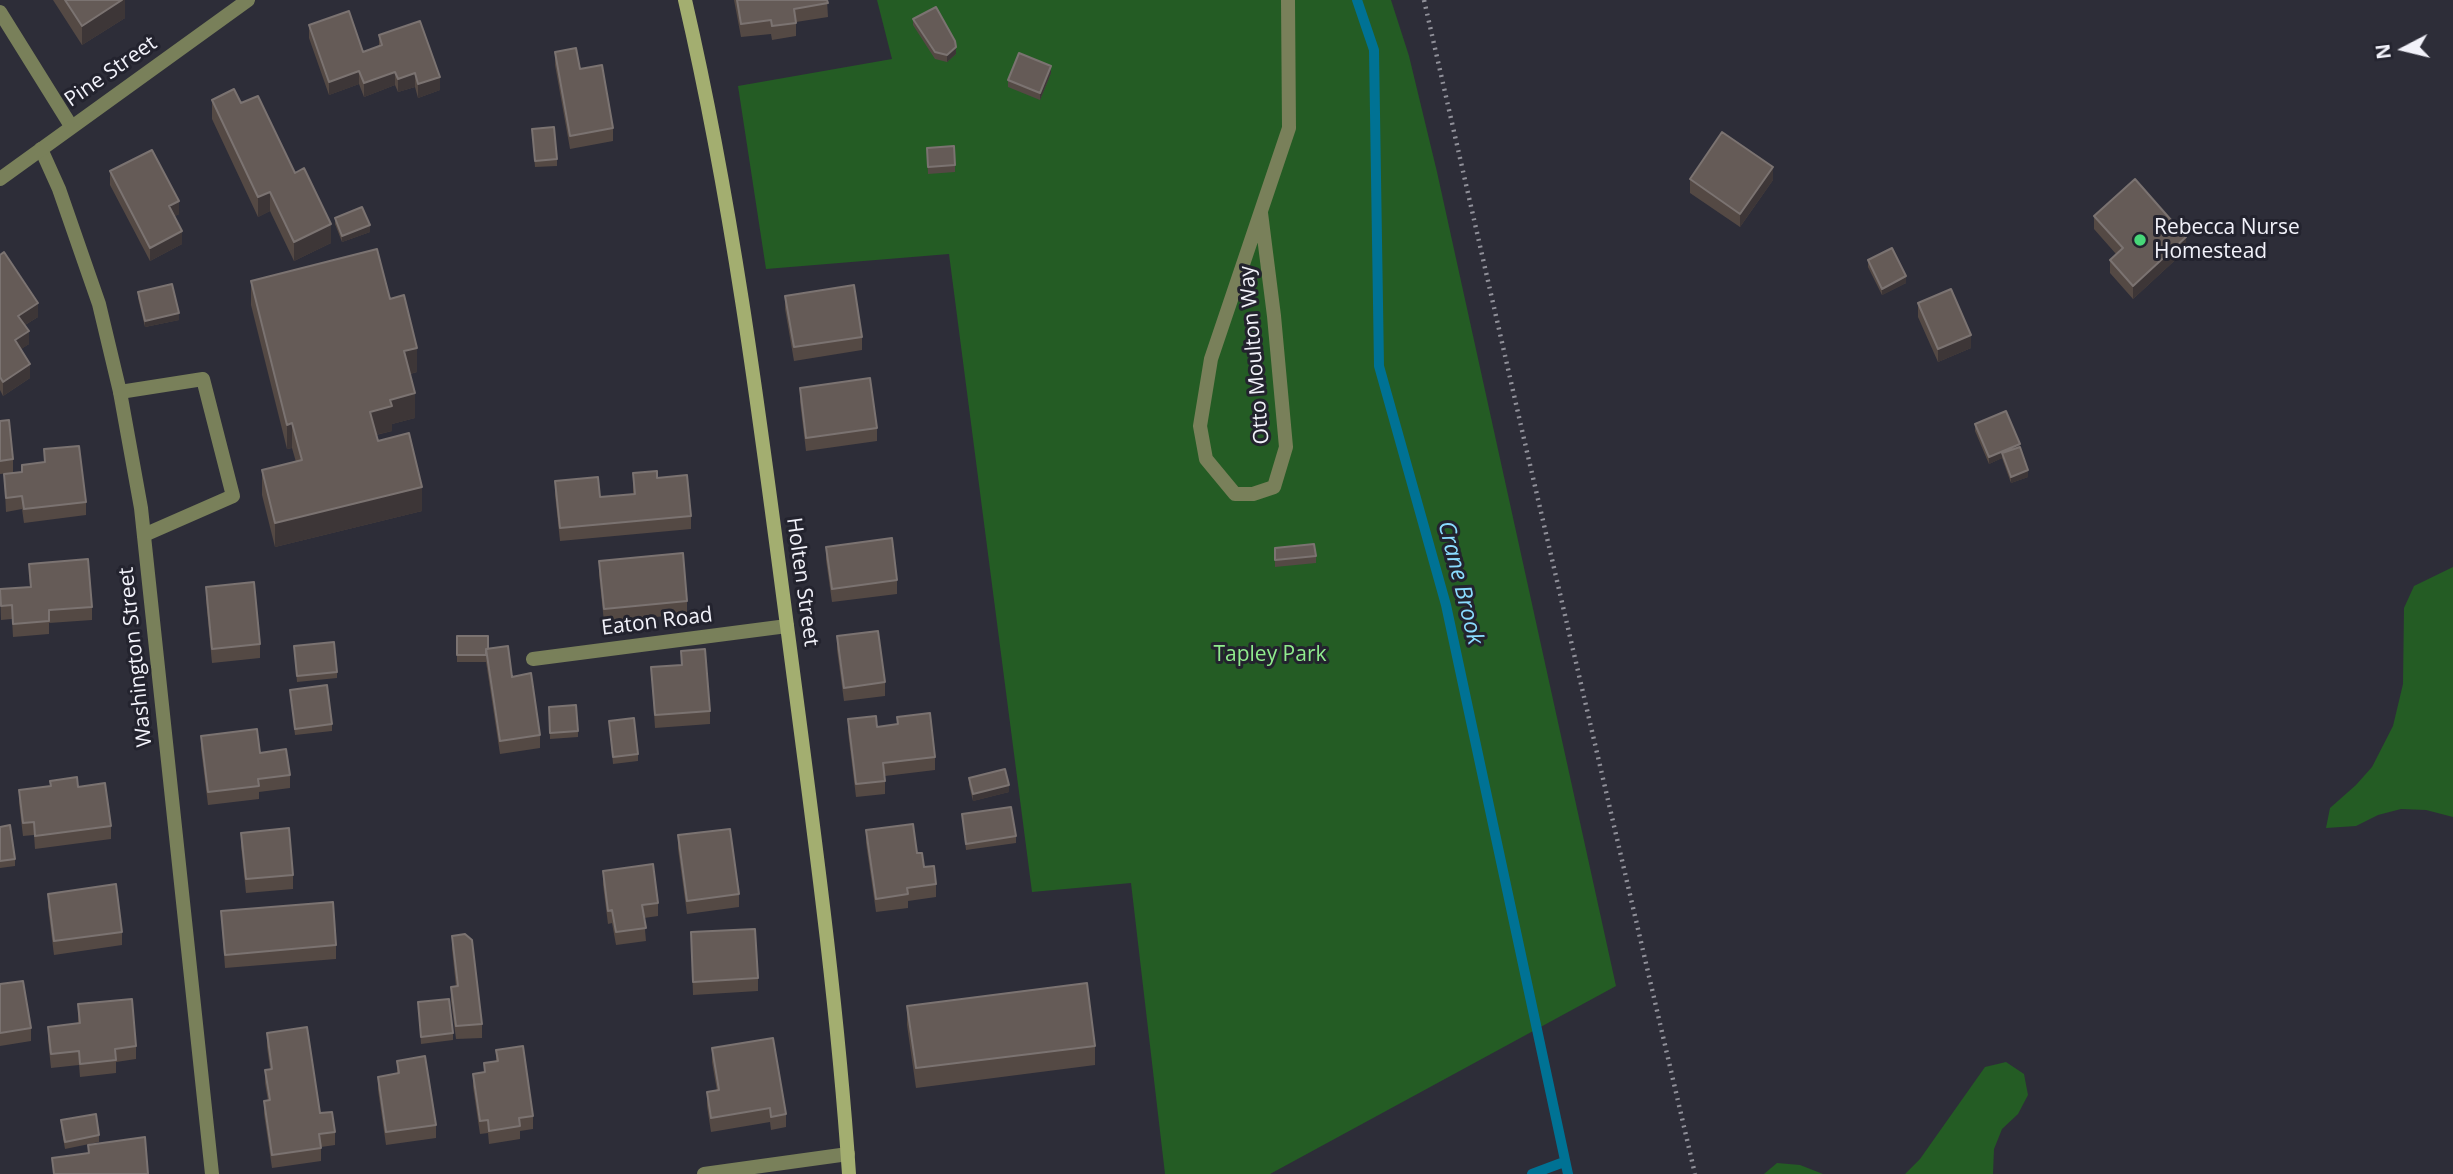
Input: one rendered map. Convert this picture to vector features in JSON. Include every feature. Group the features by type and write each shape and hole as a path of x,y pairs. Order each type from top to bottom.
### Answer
{"main road":[{"name":"Holten Street","path":"685,0 697,51 737,270 787,626 816,854 849,1174"}],"street":[{"name":"Pine Street","path":"0,180 248,0"},
{"name":"Otto Moulton Way","path":"1261,213 1286,447 1274,487 1253,494 1235,494 1206,459 1200,426 1211,359 1289,128 1287,0"},
{"path":"0,12 71,126"},
{"name":"Washington Street","path":"41,149 60,190 92,281 120,392 141,508 212,1174"},
{"path":"120,392 203,379 233,496 144,535"},
{"name":"Eaton Road","path":"533,659 787,626"},
{"path":"704,1174 848,1154"}],"path":[{"path":"1424,0 1695,1174"}],"green space":[{"name":"Tapley Park","path":"877,0 1391,0 1409,56 1437,172 1616,986 1270,1174 1165,1174 1131,883 1032,892 949,254 766,269 738,86 892,59"},
{"path":"2453,567 2453,817 2426,810 2401,809 2378,815 2356,826 2326,828 2330,808 2372,767 2393,726 2403,684 2404,608 2414,586"},
{"path":"2006,1062 2024,1074 2028,1095 2018,1114 2002,1129 1994,1149 1993,1174 1905,1174 1920,1159 1985,1067"},
{"path":"1777,1163 1800,1165 1823,1174 1764,1174"}],"building":[{"path":"65,0 122,0 82,26"},
{"path":"737,0 827,0 828,3 794,9 796,23 772,26 771,20 741,24"},
{"path":"936,7 955,41 956,47 947,55 935,52 913,19"},
{"path":"349,11 363,52 382,45 379,35 420,21 440,77 418,84 415,73 398,79 395,72 364,83 359,71 329,82 309,25"},
{"path":"576,48 580,69 602,65 613,128 570,136 555,52"},
{"path":"1019,53 1051,66 1040,93 1008,80"},
{"path":"234,89 241,103 258,96 295,173 304,168 331,224 294,242 270,192 258,197 212,100"},
{"path":"554,127 557,159 535,161 532,129"},
{"path":"1722,132 1773,167 1740,214 1690,179"},
{"path":"954,146 955,165 928,167 927,148"},
{"path":"152,150 179,201 169,206 182,231 150,248 110,171"},
{"name":"Rebecca Nurse Homestead","path":"2135,179 2186,237 2133,286 2110,260 2123,248 2094,216"},
{"path":"362,207 370,225 342,236 335,218"},
{"path":"1892,248 1906,276 1882,289 1868,260"},
{"path":"377,249 390,299 404,295 417,348 404,351 415,393 390,400 392,406 370,412 378,441 409,433 422,487 275,523 262,470 302,460 292,423 287,425 251,281"},
{"path":"4,252 38,303 18,316 29,331 15,340 30,364 3,382 0,377 0,255"},
{"path":"172,284 179,313 145,321 138,292"},
{"path":"854,285 862,337 794,347 785,296"},
{"path":"1951,289 1971,335 1938,349 1918,303"},
{"path":"870,378 877,428 806,438 800,388"},
{"path":"2006,411 2020,444 1989,457 1975,424"},
{"path":"9,420 13,459 0,461 0,421"},
{"path":"79,446 86,502 24,509 22,496 6,498 4,474 22,472 22,465 45,462 44,449"},
{"path":"2020,447 2028,470 2011,477 2002,453"},
{"path":"657,471 657,478 687,475 691,516 560,528 555,481 598,477 600,497 635,494 633,473"},
{"path":"892,538 897,580 832,589 826,547"},
{"path":"1314,544 1316,556 1275,560 1275,548"},
{"path":"683,553 687,601 604,609 599,561"},
{"path":"88,559 92,607 49,610 49,621 13,624 12,605 1,606 0,589 31,587 29,564"},
{"path":"254,582 260,644 212,649 206,587"},
{"path":"878,631 885,682 844,688 837,636"},
{"path":"457,636 488,636 486,655 457,655"},
{"path":"334,642 337,672 297,676 294,646"},
{"path":"508,646 512,677 531,673 540,735 500,741 486,649"},
{"path":"705,649 710,711 655,715 651,667 682,665 681,651"},
{"path":"327,685 332,724 295,729 290,690"},
{"path":"576,705 578,731 550,733 549,707"},
{"path":"930,713 935,757 883,763 885,781 856,784 848,719 876,716 877,727 898,724 897,717"},
{"path":"634,718 638,754 613,757 609,721"},
{"path":"257,729 260,753 286,749 290,775 258,779 259,786 208,792 201,736"},
{"path":"1005,769 1009,785 973,794 969,778"},
{"path":"77,777 78,787 105,783 111,826 35,836 34,822 23,823 19,790 51,786 50,781"},
{"path":"1011,807 1016,836 966,844 962,814"},
{"path":"913,824 917,853 922,853 924,867 934,866 936,884 907,888 908,894 876,899 866,830"},
{"path":"10,825 15,859 0,861 0,827"},
{"path":"289,828 293,875 246,879 241,833"},
{"path":"730,829 739,894 687,901 678,835"},
{"path":"653,864 658,903 642,905 646,928 616,932 612,910 608,911 603,871"},
{"path":"116,884 122,932 54,941 48,894"},
{"path":"333,902 336,945 225,955 221,911"},
{"path":"755,929 758,978 693,982 691,932"},
{"path":"465,934 472,940 482,1024 456,1026 451,987 458,986 452,936"},
{"path":"23,981 31,1028 0,1033 0,984"},
{"path":"1087,983 1095,1046 916,1068 907,1006"},
{"path":"132,999 136,1046 115,1049 116,1060 80,1064 79,1051 51,1054 48,1027 80,1023 78,1004"},
{"path":"449,999 453,1033 421,1037 418,1002"},
{"path":"307,1027 320,1113 332,1112 335,1132 319,1134 321,1148 272,1155 264,1101 270,1100 265,1070 272,1069 267,1033"},
{"path":"773,1038 786,1114 771,1117 770,1108 711,1118 707,1092 719,1090 712,1048"},
{"path":"523,1046 533,1116 519,1118 520,1126 489,1131 488,1120 480,1121 473,1074 485,1072 484,1063 498,1061 496,1050"},
{"path":"425,1056 436,1125 386,1132 378,1077 399,1073 397,1061"},
{"path":"96,1114 99,1135 65,1142 61,1120"},
{"path":"145,1137 148,1174 54,1174 52,1158 89,1153 88,1145"}],"waterway":[{"name":"Crane Brook","path":"1357,0 1374,50 1379,366 1446,605 1568,1174"},
{"path":"1532,1174 1564,1162"}],"place":[{"name":"Rebecca Nurse Homestead","path":"2140,240"}]}
